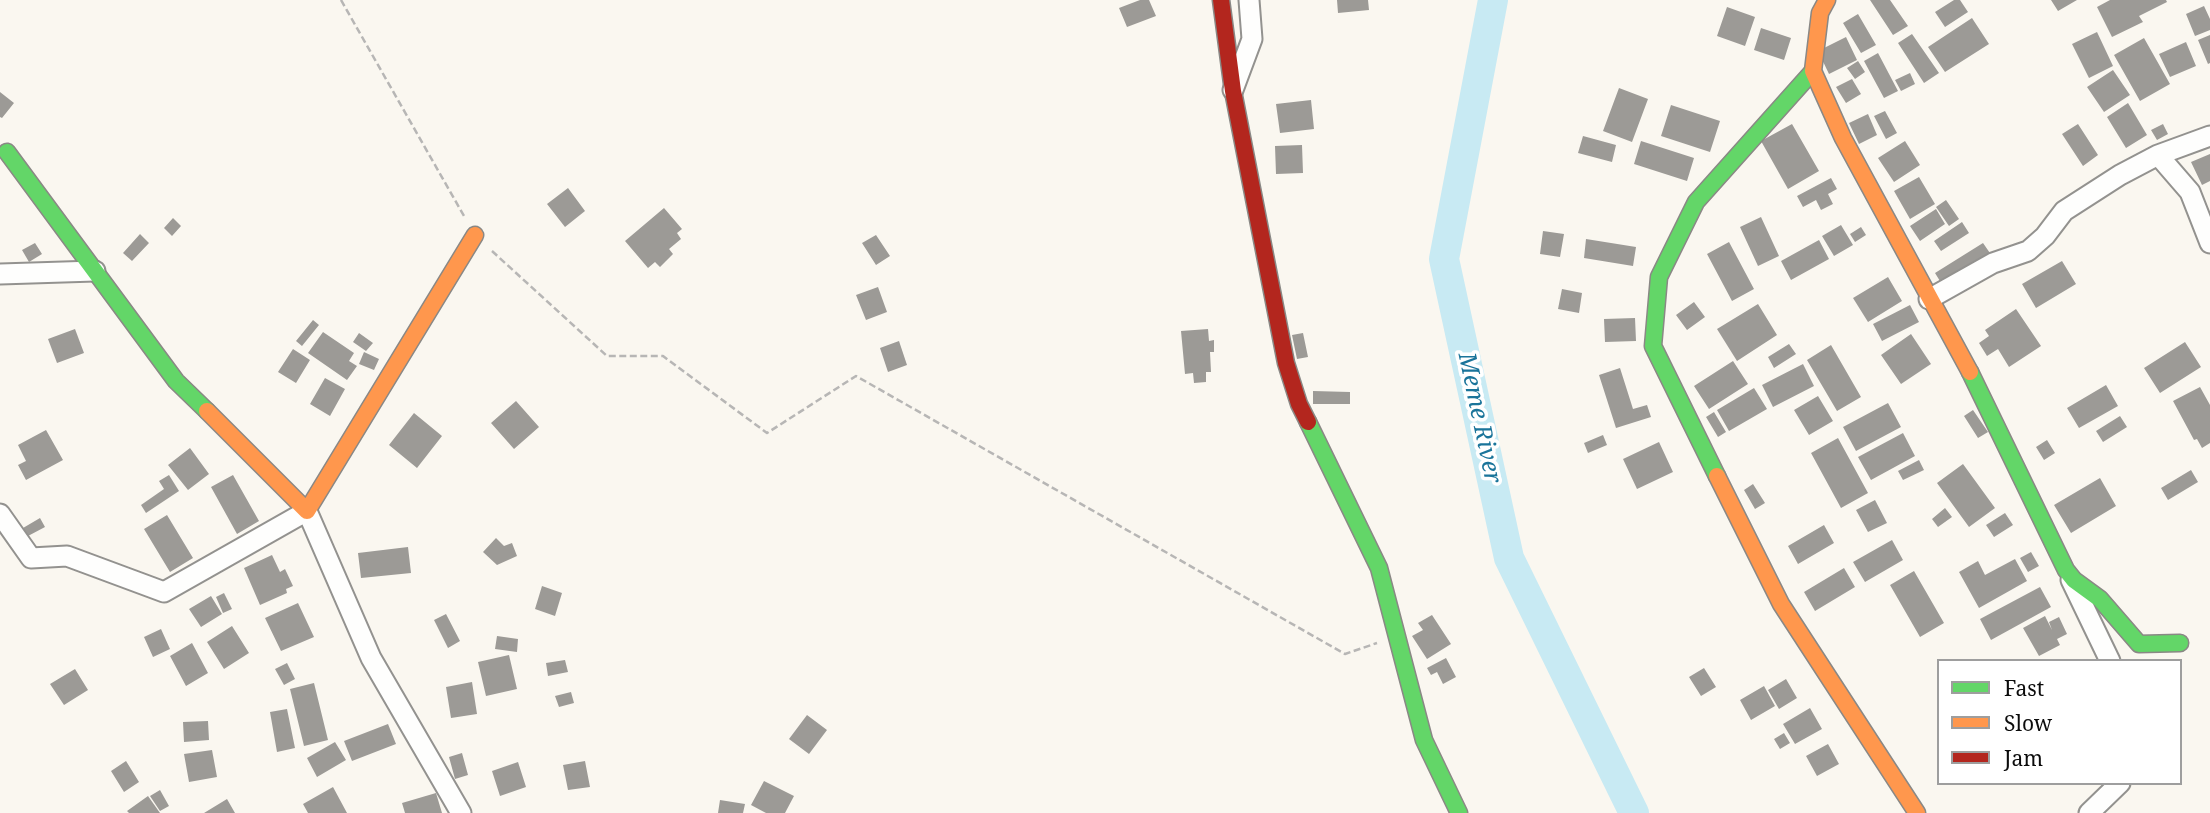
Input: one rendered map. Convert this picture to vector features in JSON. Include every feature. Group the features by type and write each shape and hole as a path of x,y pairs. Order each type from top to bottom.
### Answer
{"street":[{"path":"1221,0 1233,91 1286,363 1299,404 1379,568 1424,740 1459,813"},
{"path":"1233,91 1252,40 1249,0"},
{"path":"1827,0 1820,13 1813,71 1843,138 1978,387 2109,659"},
{"path":"1813,71 1696,202 1659,276 1653,346 1781,604 1917,813"},
{"path":"1929,299 1993,263 2028,251 2045,236 2064,211 2120,175 2158,155 2210,136"},
{"path":"7,152 176,381 307,511 371,658 461,813"},
{"path":"2158,155 2190,192 2210,243"},
{"path":"0,514 31,558 67,556 164,592 307,511 475,235"},
{"path":"0,274 95,271"},
{"path":"2066,570 2074,580 2100,599 2139,644 2180,643"},
{"path":"2088,813 2118,785"}],"path":[{"path":"341,0 475,235 607,356 663,356 767,433 856,376 1345,654 1396,636"}],"building":[{"path":"1140,0 1149,0 1156,16 1127,27 1119,8"},
{"path":"1337,0 1368,0 1369,10 1338,13"},
{"path":"1870,0 1890,0 1908,26 1893,35"},
{"path":"1954,0 1960,0 1968,12 1945,27 1935,12"},
{"path":"2051,0 2077,0 2058,11"},
{"path":"2110,0 2167,2 2139,16 2143,22 2112,37 2097,7"},
{"path":"2204,6 2210,19 2210,30 2195,36 2186,14"},
{"path":"1727,7 1755,17 1745,46 1717,36"},
{"path":"1858,14 1876,45 1861,53 1843,23"},
{"path":"1972,18 1989,44 1945,72 1928,47"},
{"path":"1761,28 1791,38 1784,60 1754,50"},
{"path":"2097,32 2113,66 2089,78 2072,44"},
{"path":"1912,34 1939,73 1924,83 1898,43"},
{"path":"2210,35 2210,63 2208,64 2198,40"},
{"path":"1846,37 1857,60 1829,74 1818,51"},
{"path":"2144,38 2170,84 2140,101 2114,55"},
{"path":"2186,42 2196,66 2170,77 2159,54"},
{"path":"1878,53 1898,91 1884,98 1864,61"},
{"path":"1858,61 1865,72 1855,79 1847,68"},
{"path":"2113,70 2130,95 2104,112 2087,87"},
{"path":"1910,73 1915,84 1901,91 1895,80"},
{"path":"1852,79 1861,94 1846,103 1836,87"},
{"path":"1619,88 1648,99 1632,142 1603,131"},
{"path":"0,92 14,103 2,118 0,117"},
{"path":"1311,100 1314,129 1280,133 1276,104"},
{"path":"2128,103 2147,135 2126,148 2107,117"},
{"path":"1671,105 1720,121 1710,152 1661,136"},
{"path":"1885,111 1897,133 1886,139 1874,116"},
{"path":"1868,114 1877,135 1859,144 1849,123"},
{"path":"1792,124 1819,171 1788,189 1761,141"},
{"path":"2078,124 2098,155 2083,166 2062,134"},
{"path":"2163,124 2168,134 2157,140 2151,130"},
{"path":"1583,136 1616,145 1612,162 1578,153"},
{"path":"1641,141 1694,158 1687,181 1634,164"},
{"path":"1905,141 1920,165 1894,182 1878,158"},
{"path":"1302,145 1303,173 1276,174 1275,146"},
{"path":"2210,154 2210,181 2202,185 2191,162"},
{"path":"1919,177 1935,204 1910,219 1894,191"},
{"path":"1831,178 1837,189 1828,194 1833,204 1821,210 1816,200 1803,207 1797,196"},
{"path":"568,188 585,211 565,227 547,204"},
{"path":"1946,200 1959,219 1949,226 1936,207"},
{"path":"664,208 682,229 677,233 681,239 669,249 673,254 660,267 655,262 648,268 625,241"},
{"path":"1936,209 1945,224 1920,241 1910,226"},
{"path":"1761,217 1779,256 1758,266 1740,227"},
{"path":"173,218 181,226 172,236 164,228"},
{"path":"1962,222 1969,233 1941,251 1934,241"},
{"path":"1841,225 1853,245 1834,256 1822,236"},
{"path":"1861,227 1866,235 1855,242 1850,234"},
{"path":"1543,231 1564,234 1560,257 1540,254"},
{"path":"140,234 149,243 132,261 123,253"},
{"path":"876,235 890,256 876,265 862,243"},
{"path":"1586,239 1636,247 1633,266 1584,258"},
{"path":"1819,240 1829,259 1791,280 1781,261"},
{"path":"1729,242 1754,289 1732,301 1707,254"},
{"path":"35,243 42,254 29,262 22,250"},
{"path":"1983,243 1992,256 1943,286 1935,273"},
{"path":"2062,261 2076,284 2036,308 2022,284"},
{"path":"1888,277 1902,301 1868,322 1853,298"},
{"path":"878,287 887,312 866,320 856,295"},
{"path":"1562,289 1582,293 1579,313 1558,309"},
{"path":"1694,302 1705,317 1687,330 1676,315"},
{"path":"1758,304 1777,335 1737,361 1717,329"},
{"path":"1910,305 1919,322 1882,341 1873,324"},
{"path":"2016,309 2041,346 2009,367 1998,349 1987,356 1979,343 1989,336 1985,330"},
{"path":"1635,318 1636,341 1605,342 1604,319"},
{"path":"313,320 319,325 302,346 296,341"},
{"path":"75,329 84,353 57,363 48,339"},
{"path":"1208,329 1209,341 1214,340 1214,352 1210,352 1211,372 1206,372 1206,382 1194,383 1193,373 1185,374 1181,331"},
{"path":"323,332 354,353 349,361 357,366 347,380 308,353"},
{"path":"359,333 373,343 366,351 353,342"},
{"path":"1303,333 1308,357 1297,359 1292,335"},
{"path":"1911,334 1931,364 1901,384 1881,355"},
{"path":"899,341 907,365 888,372 880,348"},
{"path":"2185,342 2201,367 2160,393 2144,368"},
{"path":"1789,344 1796,354 1774,368 1768,357"},
{"path":"1831,345 1861,397 1837,411 1807,360"},
{"path":"293,349 310,360 296,383 278,372"},
{"path":"364,352 379,359 374,370 359,364"},
{"path":"1733,361 1748,384 1709,409 1694,386"},
{"path":"1803,364 1814,386 1773,407 1762,385"},
{"path":"1620,368 1633,409 1647,405 1651,417 1616,428 1599,375"},
{"path":"325,378 345,389 330,416 310,404"},
{"path":"2106,385 2118,406 2079,428 2067,408"},
{"path":"2200,387 2210,405 2210,443 2202,448 2197,439 2194,440 2173,401"},
{"path":"1754,388 1767,409 1729,431 1717,410"},
{"path":"1313,391 1350,392 1350,404 1313,404"},
{"path":"1818,396 1833,421 1809,435 1794,410"},
{"path":"516,401 539,427 514,449 491,423"},
{"path":"1888,403 1901,427 1856,451 1843,427"},
{"path":"1973,410 1988,432 1978,438 1964,416"},
{"path":"1714,412 1726,432 1718,437 1706,417"},
{"path":"414,413 442,436 417,468 389,445"},
{"path":"2120,416 2127,427 2103,442 2096,431"},
{"path":"46,430 63,460 26,480 18,465 26,461 18,445"},
{"path":"1903,433 1915,456 1871,480 1858,457"},
{"path":"1603,435 1607,445 1588,453 1584,443"},
{"path":"1838,438 1868,493 1841,508 1811,453"},
{"path":"2047,440 2055,453 2044,460 2036,447"},
{"path":"1659,442 1673,472 1637,489 1623,459"},
{"path":"190,448 209,474 188,490 168,465"},
{"path":"1919,460 1924,470 1903,480 1898,471"},
{"path":"1963,464 1995,508 1969,527 1937,483"},
{"path":"2191,470 2198,482 2168,500 2161,488"},
{"path":"169,475 179,491 146,513 141,505 164,489 159,481"},
{"path":"233,475 259,521 237,534 211,487"},
{"path":"2100,478 2116,506 2071,533 2054,505"},
{"path":"1753,484 1765,503 1755,509 1744,490"},
{"path":"1875,500 1887,523 1868,532 1856,510"},
{"path":"1945,508 1952,517 1938,527 1932,519"},
{"path":"2005,513 2013,525 1994,537 1986,525"},
{"path":"167,515 193,558 170,572 144,529"},
{"path":"40,518 45,527 28,536 23,528"},
{"path":"1824,525 1834,543 1798,564 1788,546"},
{"path":"496,538 504,546 512,543 517,556 497,565 483,552"},
{"path":"1892,540 1903,560 1865,582 1853,562"},
{"path":"408,547 411,573 361,578 358,553"},
{"path":"2031,552 2039,566 2028,572 2020,558"},
{"path":"272,555 280,572 285,569 293,586 286,589 287,593 260,605 244,568"},
{"path":"2015,559 2027,581 1979,608 1959,572 1978,561 1985,575"},
{"path":"1844,568 1855,587 1815,611 1804,592"},
{"path":"1914,571 1944,623 1920,637 1890,585"},
{"path":"542,586 562,593 555,616 535,609"},
{"path":"2040,587 2051,607 1991,640 1980,619"},
{"path":"224,593 232,609 223,613 216,597"},
{"path":"211,596 222,614 201,627 189,609"},
{"path":"298,603 314,637 281,651 265,618"},
{"path":"446,614 460,641 448,648 434,620"},
{"path":"1432,615 1451,644 1427,659 1412,636 1423,630 1418,623"},
{"path":"2045,616 2052,630 2049,622 2059,617 2067,634 2057,639 2060,645 2039,656 2023,628"},
{"path":"232,626 249,653 224,669 207,642"},
{"path":"161,629 170,649 153,657 144,637"},
{"path":"497,636 518,639 517,652 495,649"},
{"path":"192,643 208,673 186,686 170,656"},
{"path":"509,655 517,689 486,696 478,662"},
{"path":"1446,658 1456,677 1443,684 1437,672 1431,675 1427,668"},
{"path":"565,660 568,672 548,676 546,663"},
{"path":"287,663 295,679 284,685 275,669"},
{"path":"1704,668 1716,687 1701,696 1689,677"},
{"path":"75,669 88,690 64,705 50,684"},
{"path":"1786,679 1797,698 1779,709 1768,690"},
{"path":"472,682 477,714 451,718 446,687"},
{"path":"314,683 328,740 304,746 290,689"},
{"path":"1764,686 1775,706 1751,720 1740,700"},
{"path":"571,692 574,703 559,707 555,696"},
{"path":"1810,708 1822,729 1795,744 1783,724"},
{"path":"287,709 295,748 277,752 270,712"},
{"path":"807,715 827,730 809,754 789,739"},
{"path":"208,721 209,740 184,742 183,722"},
{"path":"388,724 396,744 352,761 344,741"},
{"path":"1784,733 1790,743 1780,749 1774,739"},
{"path":"335,742 346,760 317,777 307,758"},
{"path":"1828,744 1839,764 1817,776 1806,756"},
{"path":"212,750 217,777 189,782 184,754"},
{"path":"462,753 468,775 455,779 449,757"},
{"path":"126,761 139,782 124,792 111,771"},
{"path":"585,761 590,787 568,790 563,765"},
{"path":"518,762 526,787 500,796 492,771"},
{"path":"764,781 794,796 785,813 766,813 751,805"},
{"path":"333,787 347,813 308,813 303,804"},
{"path":"160,790 169,806 160,811 150,796"},
{"path":"436,793 442,813 405,813 402,803"},
{"path":"148,796 160,813 127,811"},
{"path":"227,799 235,813 204,813"},
{"path":"720,800 745,804 743,813 718,813"}],"waterway":[{"name":"Meme River","path":"1493,0 1444,259 1509,558 1634,813"}],"traffic: fast":[{"path":"1717,476 1653,346 1659,277 1696,202 1813,71"},
{"path":"7,152 176,381 207,411"},
{"path":"1970,372 2066,570 2074,580 2100,599 2139,644 2180,643"},
{"path":"1308,422 1379,568 1424,740 1459,813"}],"traffic: slow":[{"path":"1827,0 1820,13 1813,71 1843,138 1970,372"},
{"path":"207,411 307,511 475,235"},
{"path":"1717,476 1781,604 1917,813"}],"traffic: jam":[{"path":"1221,0 1233,91 1286,363 1299,404 1308,422"}]}
